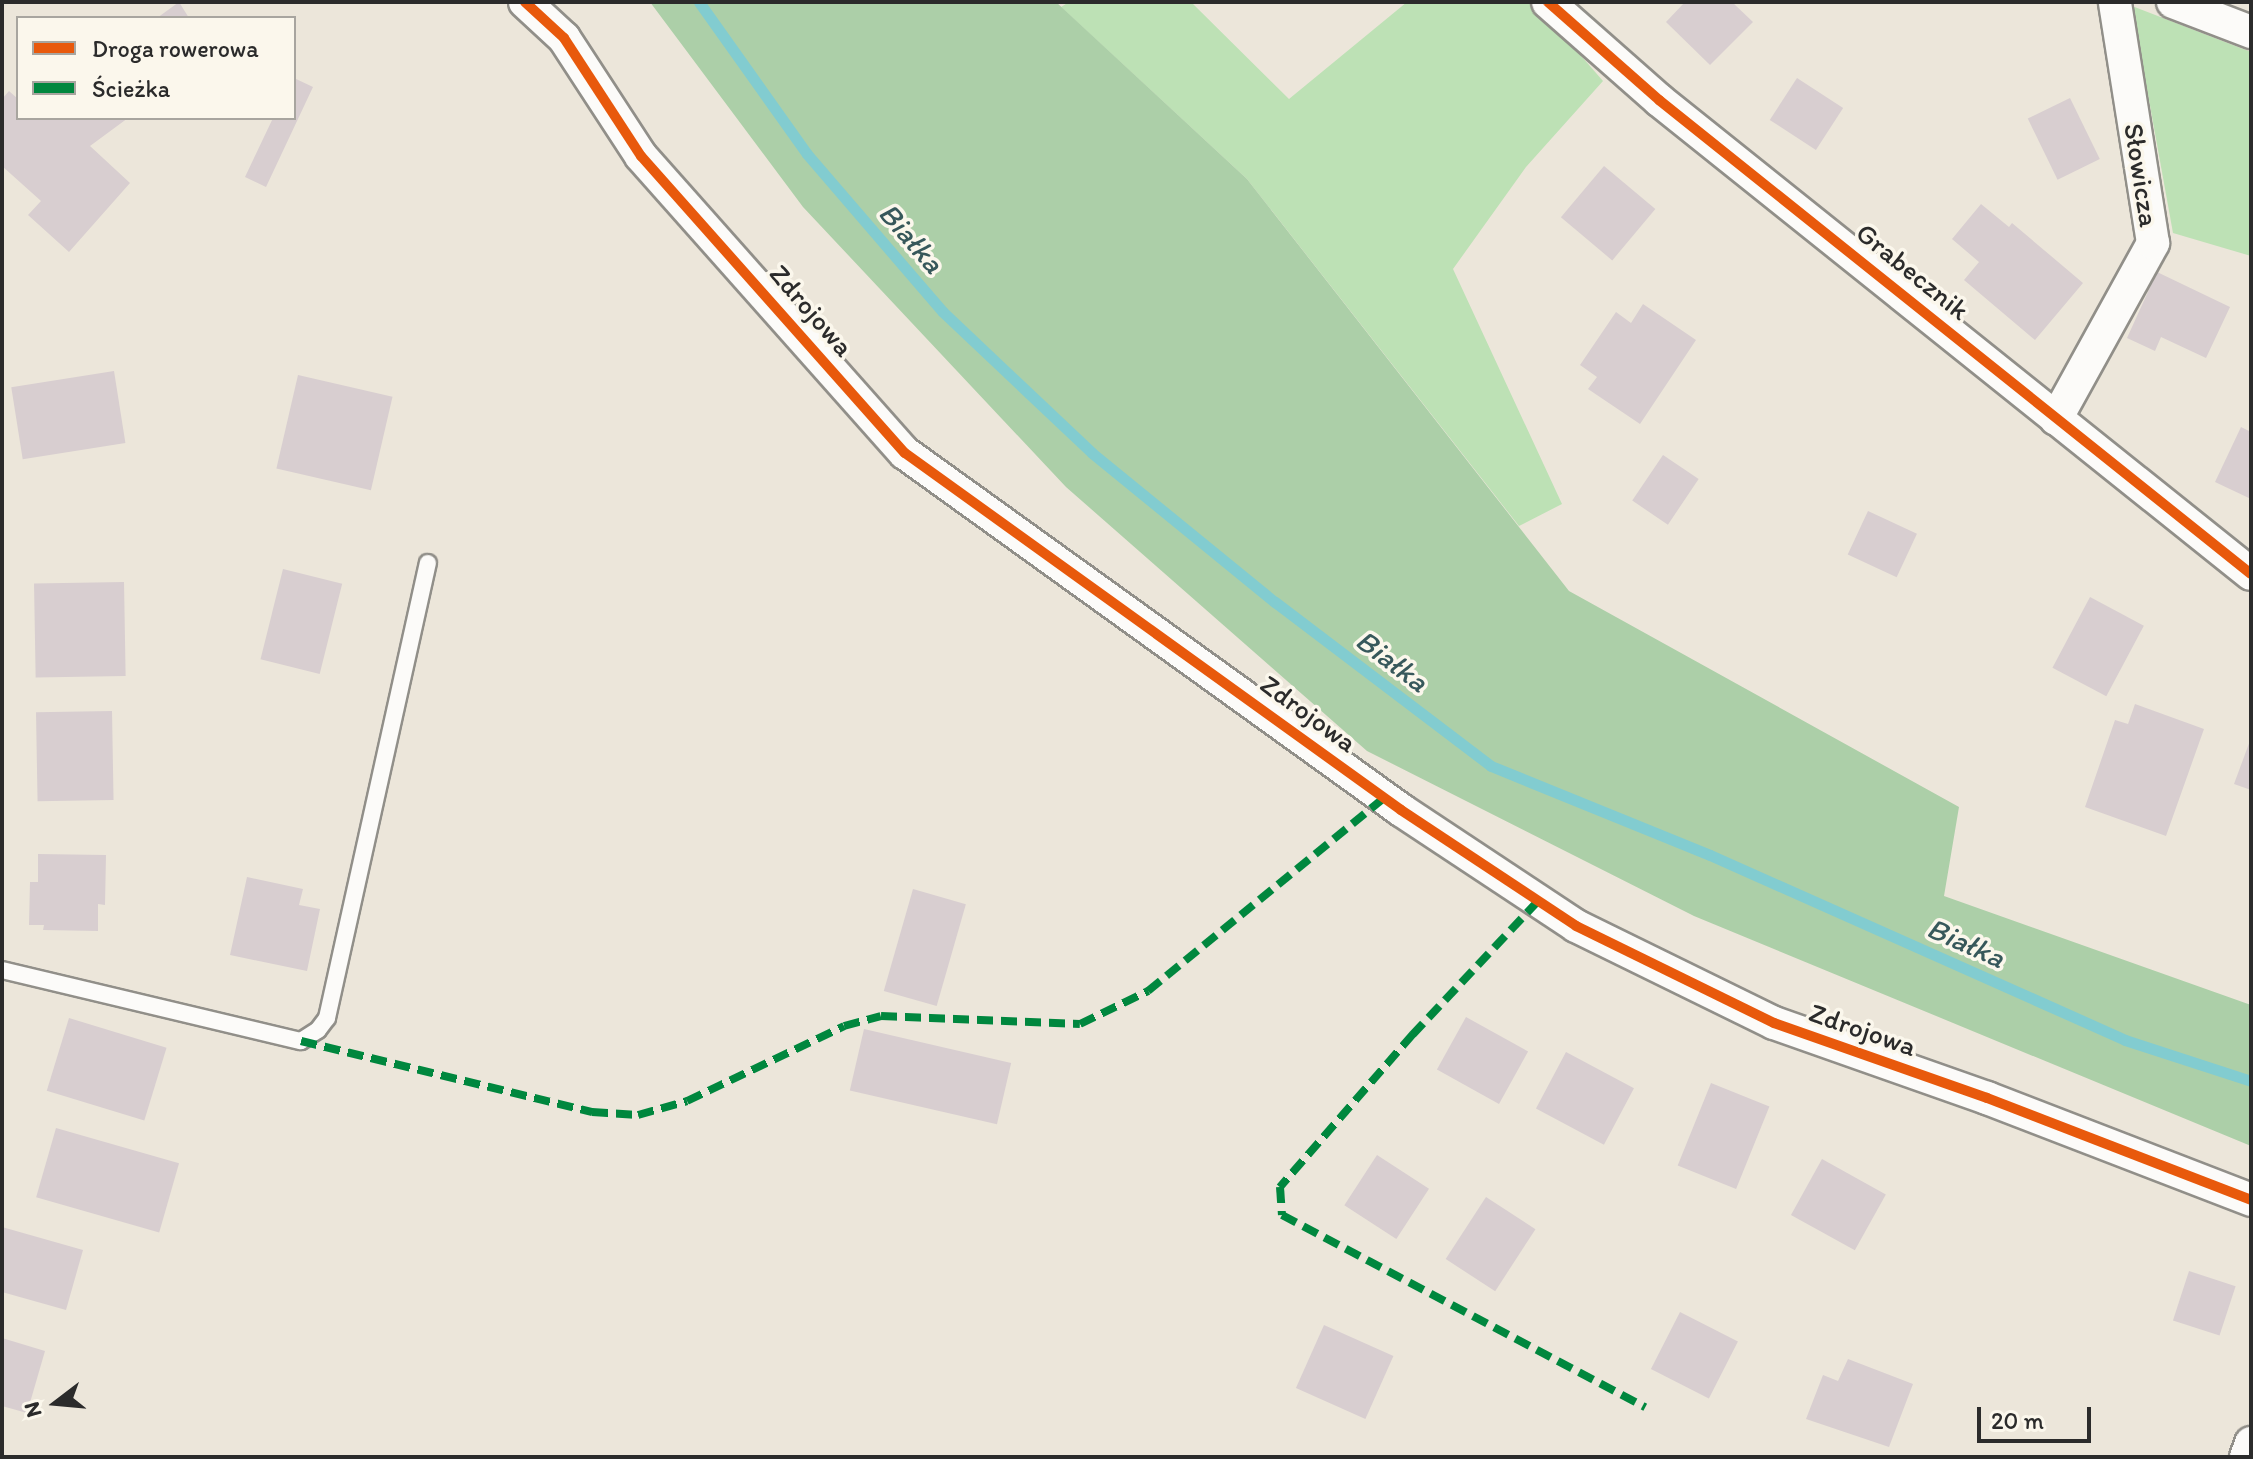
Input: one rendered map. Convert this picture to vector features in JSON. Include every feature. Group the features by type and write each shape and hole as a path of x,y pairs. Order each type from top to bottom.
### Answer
{"street":[{"name":"Zdrojowa","path":"525,2 564,38 641,156 905,453 1401,810 1576,926 1774,1023 1987,1098 2251,1200"},
{"name":"Grabecznik","path":"1548,2 1659,100 1778,191 2251,574"},
{"name":"Słowicza","path":"2056,419 2153,243 2115,2"},
{"path":"2173,2 2251,32"},
{"path":"2246,1457 2251,1443"}],"lane":[{"path":"2,970 301,1041 318,1030 327,1018 428,563"}],"green space":[{"path":"650,2 1056,2 1247,179 1569,591 1959,807 1944,896 2251,1005 2251,1146 1694,916 1367,751 1066,487 803,207"},
{"path":"1069,2 1191,2 1289,99 1407,2 1532,2 1548,18 1603,81 1526,167 1453,269 1562,504 1519,526 1247,179 1061,7"},
{"path":"2132,6 2251,52 2251,256 2173,233"}],"building":[{"path":"179,2 188,16 160,16"},
{"path":"1685,2 1732,2 1753,22 1710,65 1666,22"},
{"path":"1797,78 1843,108 1816,150 1770,120"},
{"path":"296,79 313,87 266,187 245,177 272,120 296,120"},
{"path":"9,91 16,97 16,120 125,120 90,146 130,183 69,252 28,215 41,201 2,166 2,99"},
{"path":"2070,98 2100,159 2058,180 2028,119"},
{"path":"1604,166 1655,209 1612,260 1561,217"},
{"path":"1981,204 2009,227 2012,223 2083,283 2035,340 1964,280 1979,262 1952,239"},
{"path":"2157,272 2230,307 2206,358 2161,337 2155,351 2127,338"},
{"path":"1643,304 1696,340 1640,424 1588,389 1597,377 1580,365 1616,312 1631,323"},
{"path":"114,371 125,443 23,459 11,387"},
{"path":"298,375 393,397 371,490 276,469"},
{"path":"2241,427 2251,432 2251,499 2215,482"},
{"path":"1663,455 1699,479 1668,525 1632,501"},
{"path":"1868,511 1917,534 1897,577 1848,555"},
{"path":"283,569 342,584 320,674 261,659"},
{"path":"124,582 126,676 36,678 34,584"},
{"path":"2090,597 2144,626 2106,696 2052,668"},
{"path":"2135,704 2204,729 2166,836 2085,807 2115,720 2128,724"},
{"path":"112,711 114,800 38,801 36,712"},
{"path":"2251,738 2251,790 2234,784"},
{"path":"38,854 106,855 105,905 98,904 98,931 43,930 44,925 29,925 30,882 38,882"},
{"path":"247,877 303,889 299,905 320,909 307,971 230,955"},
{"path":"913,889 966,904 937,1006 884,991"},
{"path":"1466,1017 1528,1051 1499,1104 1437,1069"},
{"path":"69,1018 167,1048 144,1121 47,1091"},
{"path":"864,1029 1011,1063 997,1124 850,1090"},
{"path":"1566,1052 1634,1088 1604,1145 1536,1109"},
{"path":"1711,1083 1769,1107 1736,1189 1678,1166"},
{"path":"56,1128 179,1163 159,1232 36,1197"},
{"path":"1377,1155 1429,1189 1396,1239 1344,1205"},
{"path":"1822,1159 1886,1194 1855,1250 1791,1215"},
{"path":"1486,1197 1535,1229 1495,1291 1446,1259"},
{"path":"2,1227 83,1250 66,1310 2,1292"},
{"path":"2189,1271 2236,1286 2220,1336 2173,1320"},
{"path":"1680,1312 1738,1342 1709,1399 1651,1369"},
{"path":"1324,1325 1393,1356 1365,1419 1296,1388"},
{"path":"2,1338 45,1351 27,1413 2,1406"},
{"path":"1848,1359 1913,1384 1889,1447 1806,1419 1823,1375 1838,1381"}],"waterway":[{"name":"Białka","path":"699,2 807,154 943,312 1092,453 1275,602 1491,766 1710,855 2125,1040 2251,1081"}],"marked path":[{"path":"301,1041 592,1112 638,1115 687,1101 844,1026 881,1016 1080,1024 1148,991 1384,798"},
{"path":"1538,901 1413,1034 1280,1187 1282,1215 1645,1407"}],"cycle path":[{"path":"525,2 564,38 641,156 905,453 1401,810 1576,926 1774,1023 1987,1098 2251,1200"},
{"path":"1548,2 1659,100 2251,574"}]}
